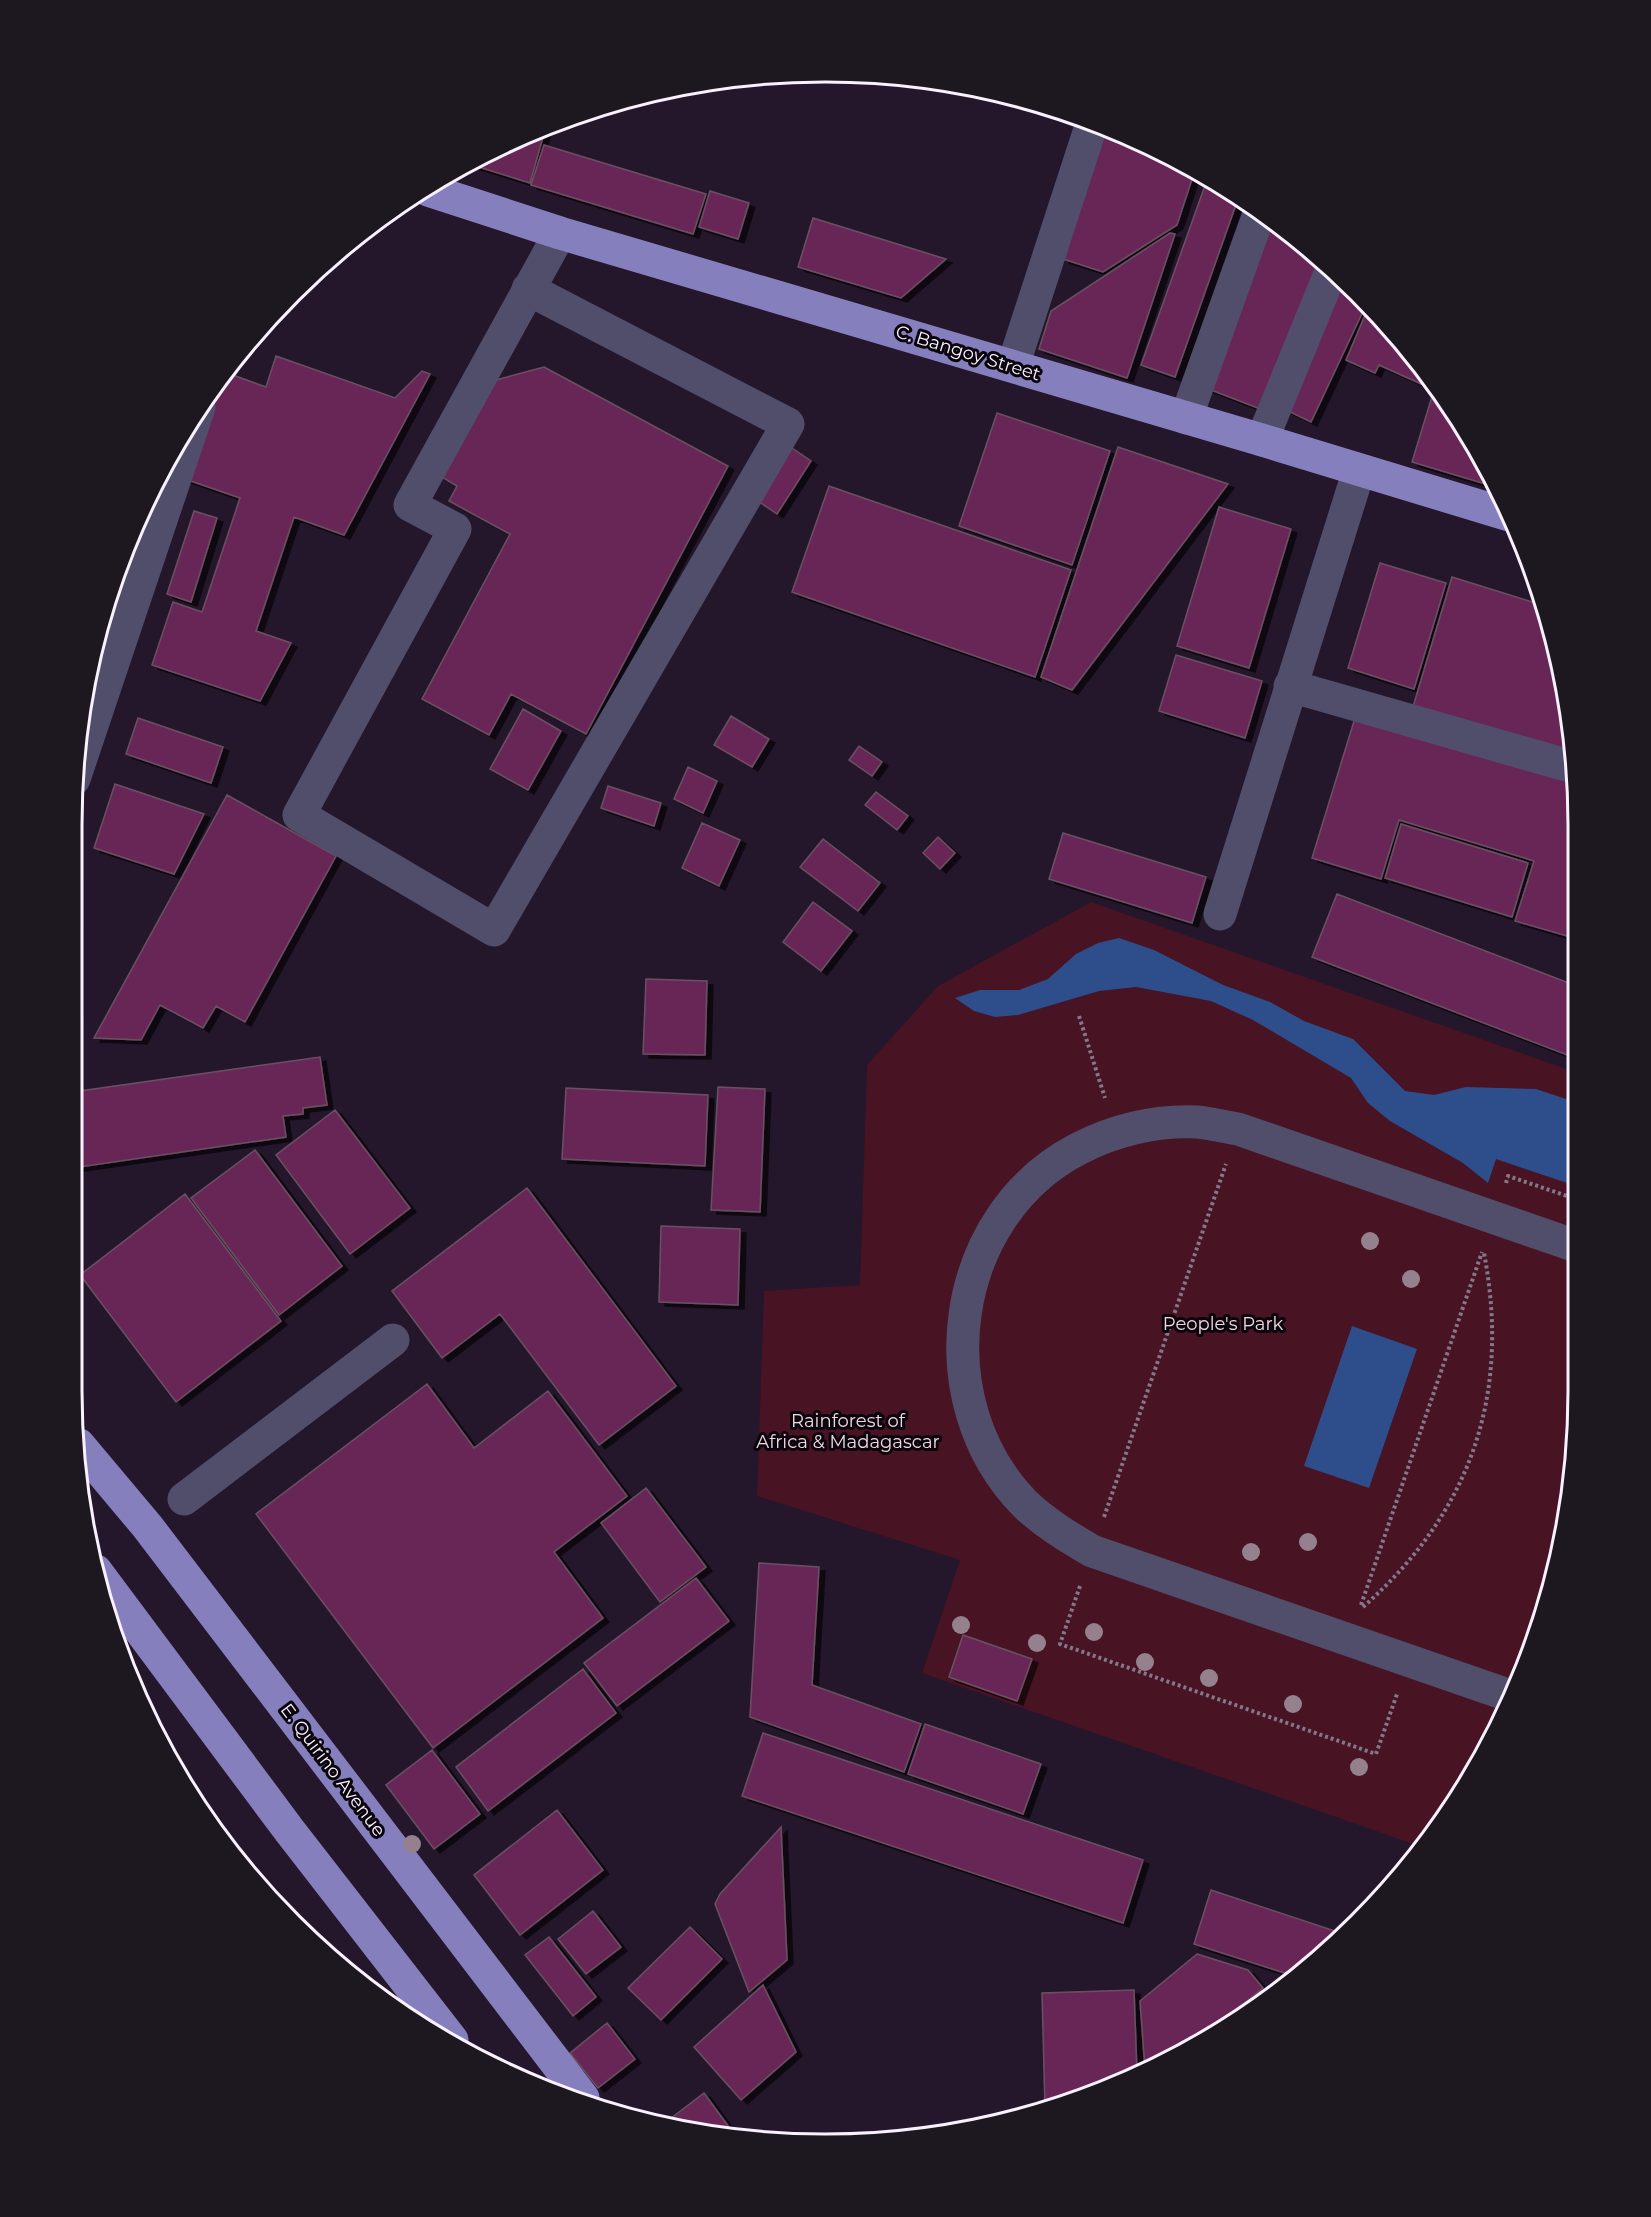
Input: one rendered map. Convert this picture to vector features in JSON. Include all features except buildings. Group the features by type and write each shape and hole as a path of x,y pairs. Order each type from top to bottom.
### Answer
{"main road":[{"name":"C. Bangoy Street","path":"437,193 560,233 1186,417 1499,512"},
{"name":"E. Quirino Avenue","path":"85,1453 154,1535 578,2092"},
{"path":"110,1591 289,1830 442,2028"}],"street":[{"path":"1013,366 1089,131"},
{"path":"1186,417 1257,221"},
{"path":"528,289 788,423 494,930 299,815 455,529 410,505 528,289 560,233"},
{"path":"1262,440 1328,279"},
{"path":"88,737 185,450"},
{"path":"1220,914 1359,470"},
{"path":"1290,686 1566,765"},
{"path":"1504,1694 1092,1551 1057,1530 1025,1503 999,1471 979,1435 967,1395 961,1354 964,1313 974,1273 991,1235 1014,1201 1044,1172 1078,1149 1116,1133 1156,1124 1197,1122 1238,1129 1568,1243"},
{"path":"184,1499 393,1340"}],"path":[{"path":"1078,1016 1099,1080"},
{"path":"1238,1129 1060,1644 1376,1754 1409,1661"},
{"path":"1483,1249 1491,1289 1493,1328 1492,1369 1486,1408 1460,1485 1440,1520 1417,1553 1390,1583 1360,1609 1483,1249"}],"green space":[{"name":"People's Park","path":"1091,902 1568,1070 1567,1440 1554,1536 1543,1584 1512,1676 1469,1763 1415,1844 922,1673 960,1560 757,1496 764,1291 860,1285 867,1065 938,986"}],"water":[{"path":"1119,938 1154,950 1223,985 1270,1002 1304,1021 1353,1039 1405,1091 1434,1095 1466,1087 1536,1089 1568,1100 1568,1183 1496,1159 1488,1183 1463,1163 1390,1121 1368,1103 1351,1078 1253,1020 1211,1001 1136,987 1099,991 1018,1015 995,1017 974,1011 955,998 980,990 1019,990 1048,979 1076,954 1098,943"},
{"path":"1352,1326 1417,1349 1369,1488 1304,1466"}],"park label":[{"name":"Rainforest of Africa & Madagascar","path":"848,1431"}]}
